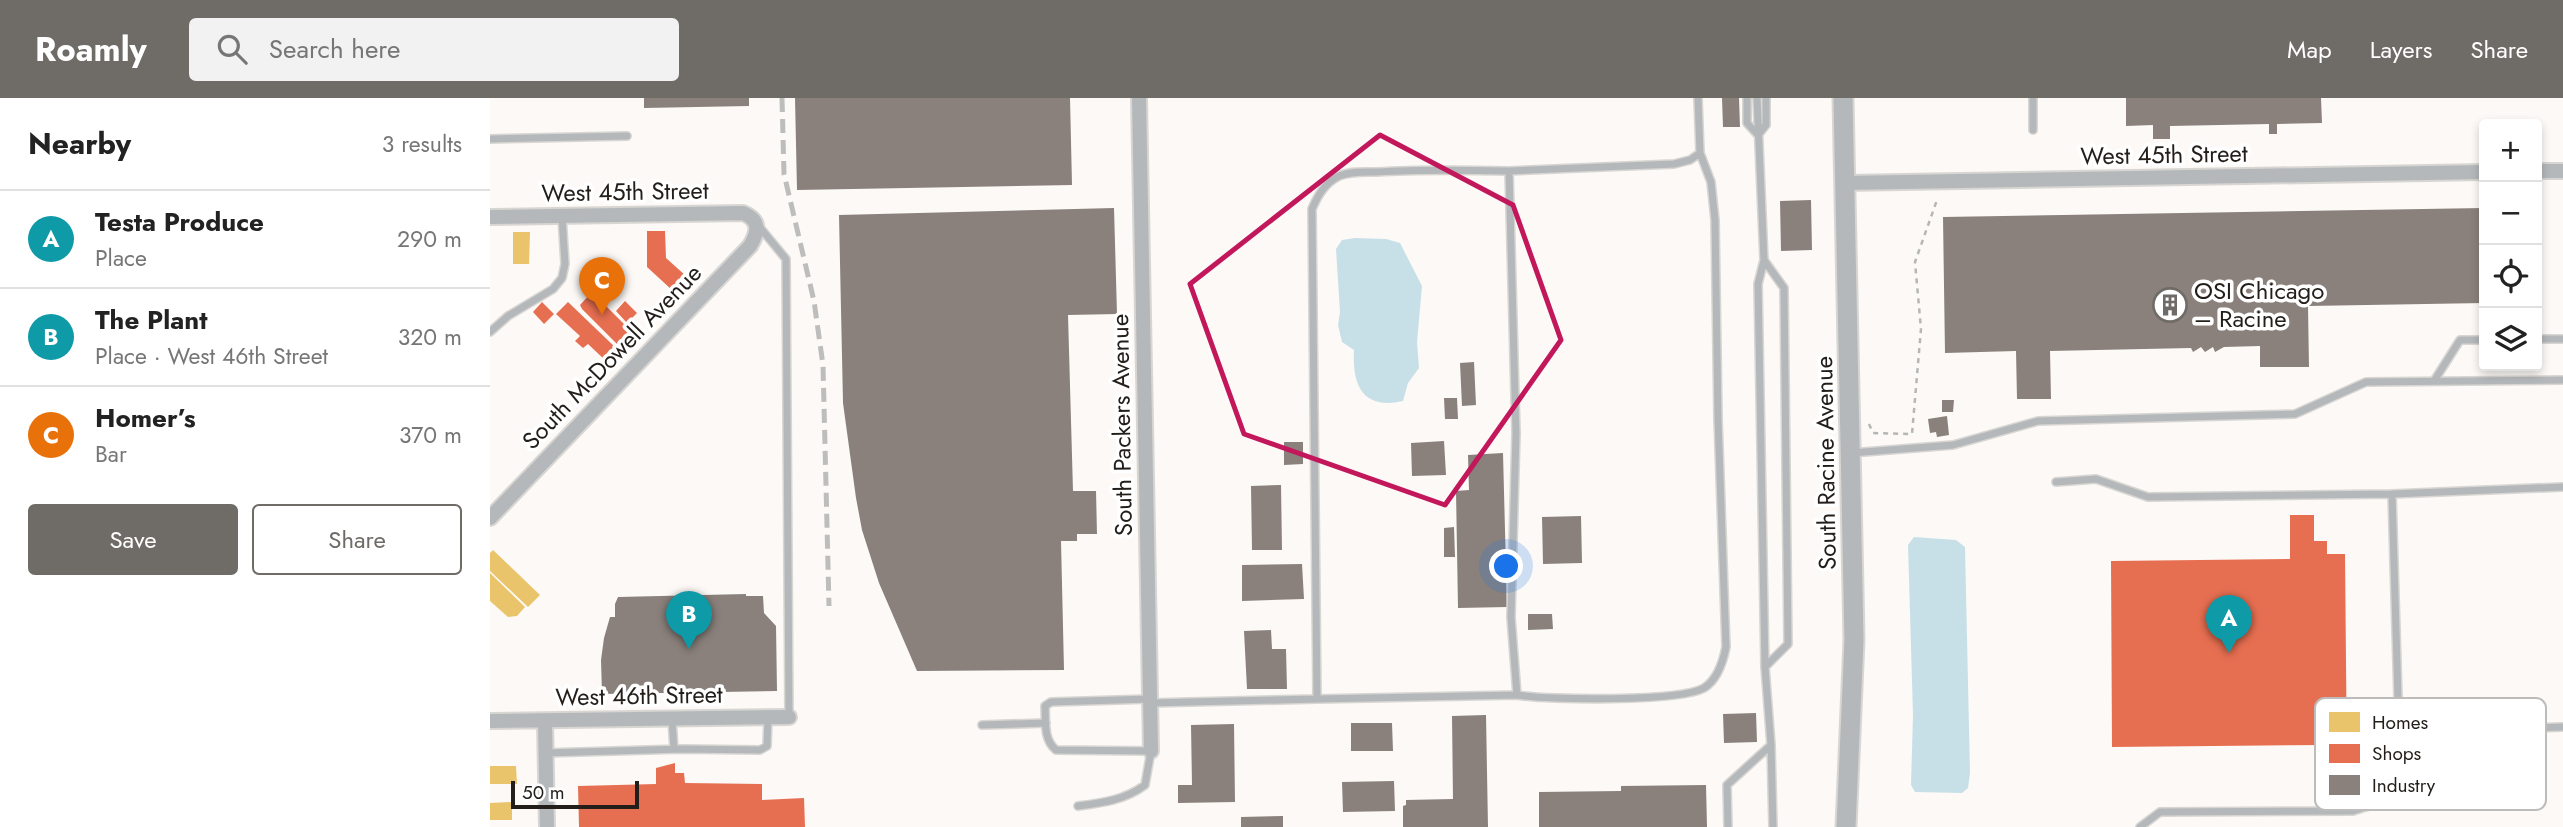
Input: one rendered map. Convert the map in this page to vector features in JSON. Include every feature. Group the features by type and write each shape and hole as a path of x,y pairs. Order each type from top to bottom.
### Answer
{"street":[{"name":"South Packers Avenue","path":"1139,98 1151,751"},
{"name":"South Racine Avenue","path":"1843,98 1854,640 1846,827"},
{"path":"2542,171 2563,171"},
{"name":"West 45th Street","path":"1844,183 2479,172"},
{"name":"West 45th Street","path":"490,217 743,213 757,223"},
{"name":"South McDowell Avenue","path":"490,518 750,246 758,231 757,223"},
{"name":"West 46th Street","path":"490,722 789,717"},
{"path":"545,721 547,827"}],"lane":[{"path":"1078,806 1105,803 1133,794 1145,785 1151,751 1061,752 1049,744 1045,706 1051,702 1517,695 1539,699 1656,696 1691,693 1706,687 1723,664 1726,647 1718,419 1715,220 1711,182 1700,153 1698,98"},
{"path":"1746,98 1747,123 1758,135"},
{"path":"1757,98 1764,260 1758,284 1765,667 1773,827"},
{"path":"1758,135 1766,125 1766,98"},
{"path":"2033,98 2034,130"},
{"path":"490,139 626,136"},
{"path":"1317,699 1312,209 1318,194 1327,184 1351,173 1404,170 1509,172 1674,164 1690,160 1700,153"},
{"path":"1509,172 1516,433 1511,617 1517,695"},
{"path":"490,332 508,316 553,289 562,278 565,264 562,216"},
{"path":"757,223 786,259 789,717"},
{"path":"1764,260 1784,288 1788,644 1765,667"},
{"path":"2542,339 2563,339"},
{"path":"2434,381 2460,340 2479,340"},
{"path":"1850,453 1953,445 2038,421 2295,414 2366,382 2563,380"},
{"path":"2056,482 2096,479 2148,497 2392,494 2563,488"},
{"path":"2392,494 2398,698"},
{"path":"545,752 760,750 767,746 768,717"},
{"path":"673,719 674,749"},
{"path":"982,725 1046,723"},
{"path":"1728,827 1727,785 1771,745"},
{"path":"2140,827 2160,812 2356,810"}],"path":[{"path":"1867,420 1873,433 1912,434 1921,329 1915,262 1937,200"}],"highlighted area":[{"path":"1380,135 1513,205 1561,340 1445,505 1244,434 1190,284"}],"water":[{"path":"1386,239 1400,243 1422,286 1417,342 1419,368 1408,383 1403,401 1389,403 1369,398 1358,384 1354,350 1342,342 1338,325 1340,312 1336,249 1342,240"},
{"path":"1914,537 1956,540 1965,547 1970,773 1968,788 1962,793 1915,792 1911,785 1913,715 1908,545"}],"building: Homes":[{"path":"513,232 530,232 529,264 513,264"},
{"path":"493,550 540,595 528,607 490,571 490,553"},
{"path":"490,573 525,607 517,616 508,617 490,601"},
{"path":"490,766 516,766 517,784 490,784"},
{"path":"512,802 512,820 490,820 490,803"}],"building: Shops":[{"path":"647,231 665,231 666,258 686,276 672,290 647,267"},
{"path":"592,292 632,332 619,346 580,305"},
{"path":"625,301 637,313 627,323 616,311"},
{"path":"542,302 554,314 544,324 533,312"},
{"path":"568,302 617,349 606,361 588,344 583,348 575,341 580,336 556,314"},
{"path":"2290,515 2314,515 2314,541 2327,541 2327,554 2345,554 2346,698 2315,698 2315,745 2112,747 2111,561 2290,559"},
{"path":"675,763 675,773 684,773 685,783 762,784 762,800 804,798 805,827 579,827 578,786 656,784 656,768"}],"building: Industry":[{"path":"644,98 749,98 749,106 644,108"},
{"path":"795,98 1070,98 1072,185 797,190"},
{"path":"1722,98 1739,98 1740,127 1723,127"},
{"path":"2126,98 2321,98 2322,123 2277,124 2277,134 2269,134 2269,124 2170,126 2170,139 2153,139 2153,125 2126,126"},
{"path":"1811,200 1812,250 1781,251 1780,201"},
{"path":"1114,208 1117,314 1068,315 1073,491 1096,491 1097,534 1077,534 1077,541 1061,541 1064,670 917,671 879,583 862,530 856,498 843,403 839,215"},
{"name":"OSI Chicago – Racine","path":"2479,208 2479,303 2308,306 2309,367 2260,367 2260,346 2224,347 2215,352 2213,347 2205,352 2201,347 2193,352 2191,348 2050,351 2051,399 2017,399 2016,351 1945,353 1943,217"},
{"path":"1474,362 1476,405 1462,406 1460,363"},
{"path":"1444,398 1457,398 1458,419 1445,419"},
{"path":"1942,400 1954,400 1953,412 1942,412"},
{"path":"1947,416 1949,435 1937,437 1936,432 1930,433 1928,419"},
{"path":"1444,441 1446,475 1412,476 1411,443"},
{"path":"1284,442 1303,442 1303,464 1284,465"},
{"path":"1503,453 1507,607 1458,608 1456,491 1469,490 1468,455"},
{"path":"1281,485 1282,550 1252,550 1251,486"},
{"path":"1581,516 1582,563 1543,564 1542,517"},
{"path":"1454,527 1455,557 1444,557 1444,528"},
{"path":"1302,564 1304,599 1242,601 1242,565"},
{"path":"746,594 763,596 764,613 776,626 777,691 602,694 601,660 604,638 610,617 615,617 618,597"},
{"path":"1528,614 1552,614 1553,629 1528,630"},
{"path":"1271,630 1272,649 1286,649 1287,689 1247,689 1244,631"},
{"path":"1756,713 1757,742 1724,743 1723,714"},
{"path":"1486,715 1488,827 1403,827 1403,806 1406,805 1406,800 1453,799 1452,716"},
{"path":"1351,723 1392,723 1393,751 1351,751"},
{"path":"1234,724 1235,802 1178,803 1178,785 1192,785 1191,725"},
{"path":"1394,781 1395,811 1343,812 1342,782"},
{"path":"1706,785 1707,827 1539,827 1539,792 1621,791 1621,786"},
{"path":"1283,816 1283,827 1241,827 1241,817"}],"railway":[{"path":"782,98 784,174 814,301 823,365 829,606"}],"place":[{"name":"OSI Chicago – Racine","path":"2170,305"},
{"name":"Homer’s","path":"602,315"},
{"name":"The Plant","path":"689,649"},
{"name":"Testa Produce","path":"2229,653"}]}
